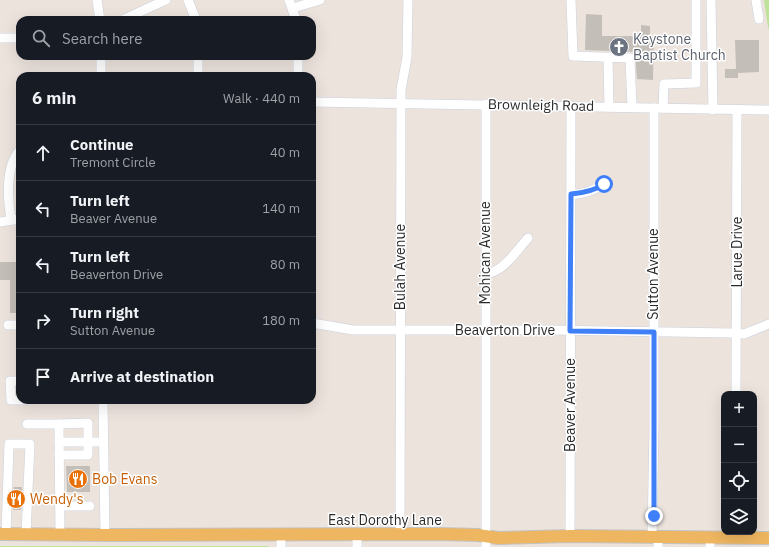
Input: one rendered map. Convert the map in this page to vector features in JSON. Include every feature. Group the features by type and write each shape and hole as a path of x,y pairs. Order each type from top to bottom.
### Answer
{"main road":[{"name":"East Dorothy Lane","path":"3,534 105,535 281,541 357,541 400,535 440,534 486,542 498,538 570,536 710,542 734,535"},
{"name":"East Dorothy Lane","path":"745,535 769,538"}],"street":[{"path":"96,0 99,16"},
{"path":"131,16 166,0"},
{"path":"188,0 194,16"},
{"path":"295,16 291,4 320,0"},
{"name":"Bulah Avenue","path":"400,535 401,90 407,57 408,0"},
{"path":"572,0 573,56 630,58 632,107"},
{"path":"664,108 664,84 696,83 696,0"},
{"path":"711,0 713,110"},
{"path":"756,0 759,19"},
{"path":"0,38 16,38"},
{"path":"608,58 609,107"},
{"path":"101,60 101,72"},
{"path":"198,60 198,72"},
{"path":"298,60 298,72"},
{"name":"Brownleigh Road","path":"316,102 401,102 713,110 769,110"},
{"name":"Mohican Avenue","path":"486,104 486,542"},
{"name":"Beaver Avenue","path":"570,536 571,106"},
{"name":"Sutton Avenue","path":"654,108 656,540"},
{"name":"Larue Drive","path":"736,391 737,110"},
{"path":"0,222 16,219 8,185 16,157"},
{"path":"571,194 585,193 598,189 604,184"},
{"path":"485,274 493,273 500,269 528,238"},
{"path":"8,325 16,324"},
{"name":"Beaverton Drive","path":"316,324 353,330 731,333 737,335 769,324"},
{"path":"16,381 10,382 11,400 16,400"},
{"path":"103,404 105,535"},
{"path":"27,424 88,423 88,455 59,455"},
{"path":"59,424 60,534"},
{"path":"59,442 103,442"},
{"path":"3,534 10,444 30,444 26,534"},
{"path":"60,506 90,506"}],"green space":[{"path":"764,0 769,0 769,30 768,27"},
{"path":"269,546 269,547 0,547"}],"building":[{"name":"Keystone Baptist Church","path":"586,14 602,15 602,36 641,36 641,25 650,26 650,38 654,38 653,80 637,79 635,52 585,50"},
{"path":"735,40 759,40 759,72 738,73 738,78 725,78 725,69 736,69"},
{"path":"0,262 16,262 16,313 10,313 10,280 0,280"},
{"name":"Bob Evans","path":"66,466 90,466 90,492 67,492"},
{"name":"Wendy's","path":"14,487 22,487 21,510 13,510"}],"place":[{"name":"Keystone Baptist Church","path":"619,47"},
{"name":"Bob Evans","path":"78,479"},
{"name":"Wendy's","path":"16,499"}],"route":[{"path":"604,184 598,189 585,193 571,194 570,331 654,332 654,516"}]}
